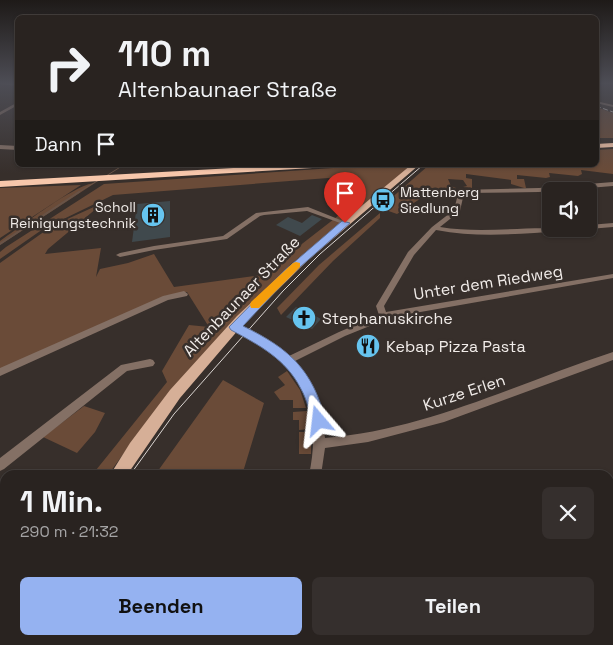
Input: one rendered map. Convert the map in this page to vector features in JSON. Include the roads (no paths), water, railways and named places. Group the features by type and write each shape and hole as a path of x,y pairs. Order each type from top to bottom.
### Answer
{"highway":[{"path":"599,141 613,140"},
{"path":"599,146 613,145"},
{"path":"0,184 73,181 224,167"},
{"path":"0,179 83,175 138,175 291,167"}],"main road":[{"name":"Altenbaunaer Straße","path":"122,470 162,413 235,327 287,273 413,167"}],"street":[{"path":"0,148 15,148"},
{"path":"383,316 380,306 411,254 434,228 457,211 461,191 539,190 613,184"},
{"path":"120,255 225,238 258,214 264,213 308,209 345,223"},
{"path":"597,226 613,225"},
{"path":"434,228 453,232 485,234 542,230"},
{"name":"Unter dem Riedweg","path":"289,360 317,345 383,316 418,308 613,276"},
{"path":"0,372 166,298 184,294"},
{"path":"235,327 267,343 289,360 306,385 319,421 321,444 316,470"},
{"name":"Kurze Erlen","path":"321,444 364,439 390,433 490,402 613,356"},
{"path":"0,465 124,368 150,363"}],"waterway":[{"path":"106,176 120,167"},
{"path":"77,193 99,180"},
{"path":"0,244 79,192"}],"tram line":[{"path":"134,470 174,414 283,291 320,254 421,167"}],"place":[{"name":"Mattenberg Siedlung","path":"383,200"},
{"name":"Scholl Reinigungstechnik","path":"153,215"},
{"name":"Stephanuskirche","path":"304,318"},
{"name":"Kebap Pizza Pasta","path":"368,346"}]}
